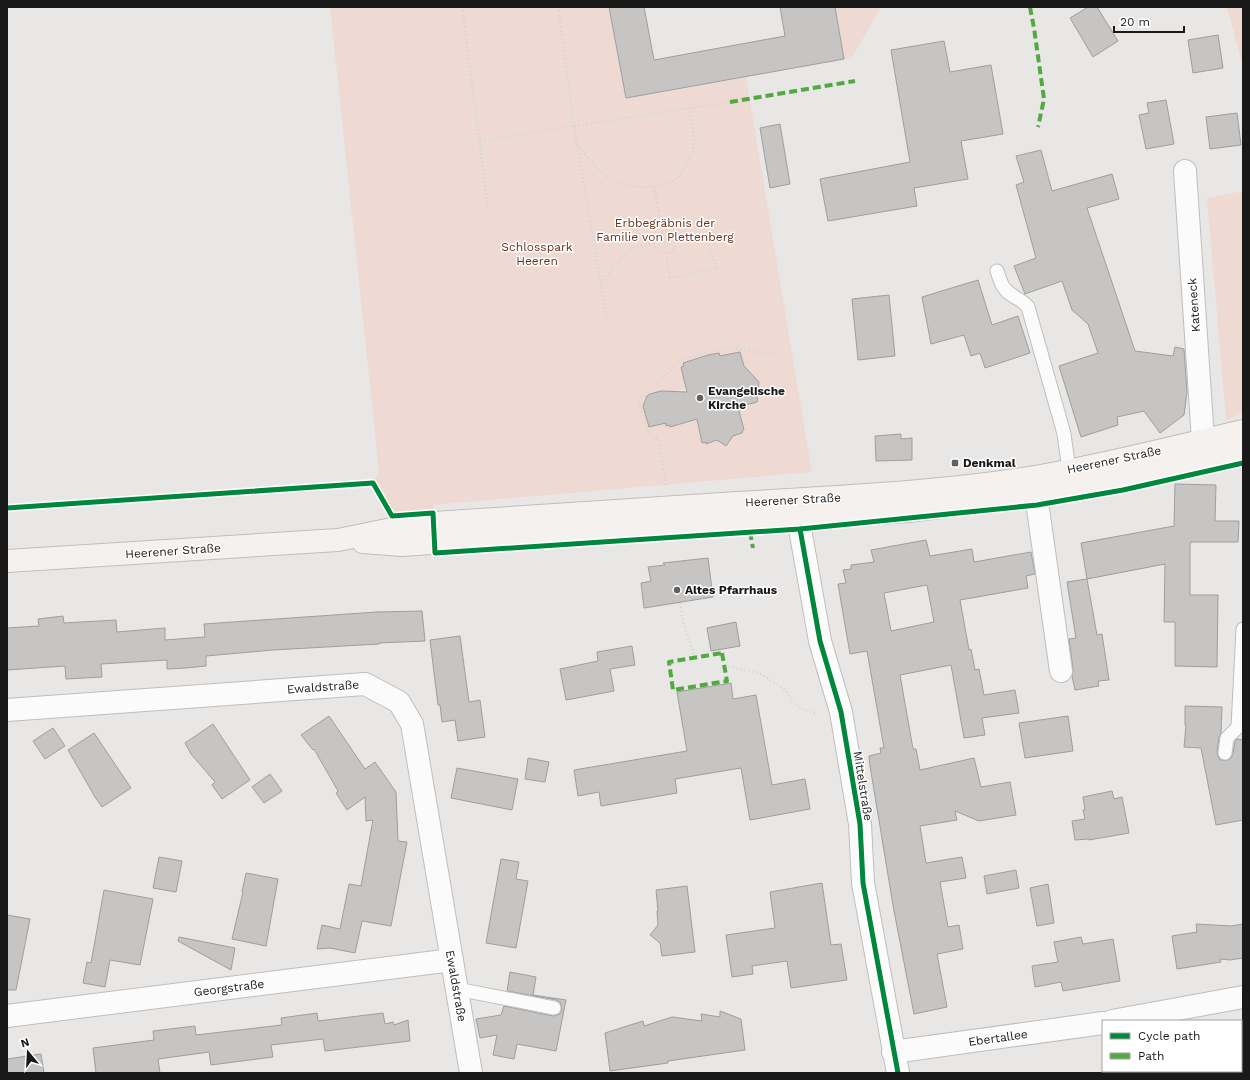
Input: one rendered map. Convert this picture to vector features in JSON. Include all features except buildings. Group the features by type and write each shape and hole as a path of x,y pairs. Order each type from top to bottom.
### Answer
{"main road":[{"name":"Heerener Straße","path":"338,540 402,545 798,509 871,495 1034,477 1116,461 1243,431"},
{"name":"Heerener Straße","path":"7,562 338,540 402,527 434,523 670,507 908,511 1036,495 1122,480 1243,451"}],"street":[{"name":"Kateneck","path":"1185,171 1203,440"},
{"path":"1036,495 1061,671"},
{"name":"Mittelstraße","path":"798,509 820,641 841,712 860,824 863,883 898,1073"},
{"name":"Ewaldstraße","path":"7,710 365,684 398,702 412,724 471,1073"},
{"name":"Georgstraße","path":"7,1016 452,960"},
{"path":"1117,1020 1243,997"},
{"name":"Ebertallee","path":"894,1052 1102,1023"}],"lane":[{"path":"997,271 1004,289 1013,297 1025,303 1028,307 1063,429 1069,470"},
{"path":"1225,753 1227,738 1238,727 1243,629"},
{"path":"457,989 554,1008"}],"path":[{"path":"462,7 488,208"},
{"path":"558,7 574,126 606,318"},
{"path":"480,142 730,102"},
{"path":"577,144 590,162 615,182 626,185 654,187 674,180 683,171 693,151 693,135 689,108"},
{"path":"654,187 662,231"},
{"path":"662,231 670,232 675,237 676,244 670,252 663,253 656,250 653,243 655,236 662,231"},
{"path":"666,253 670,278 716,268 713,256 706,241 698,237 687,235 675,237"},
{"path":"601,284 625,253 636,247 653,243"},
{"path":"670,507 659,440 648,433 639,399 682,360 727,347 765,354 774,352"},
{"path":"680,603 684,625 695,658"},
{"path":"724,666 759,673 783,688 800,708 822,715 841,712"}],"green space":[{"name":"Schlosspark Heeren","path":"330,7 609,7 626,98 746,77 812,472 434,505 433,513 392,516 373,483 379,472","holes":["719,353 720,356 723,355 755,378 756,389 759,390 756,392 752,403 735,408 744,430 742,433 729,434 729,441 727,444 719,437 706,444 706,442 702,443 698,417 688,420 689,423 686,423 686,421 672,425 672,427 669,425 666,426 666,423 649,427 644,408 647,397 653,393 661,391 665,391 666,394 690,387 681,367 684,366 683,363 686,362 687,365"]},
{"path":"835,7 881,7 853,56 844,59"},
{"path":"1227,7 1243,7 1243,67"},
{"path":"1243,191 1243,413 1226,420 1207,198"}],"marked path":[{"path":"1030,7 1044,99 1038,127"},
{"path":"730,102 855,81"},
{"path":"750,532 753,548"},
{"path":"722,653 727,681 673,690 669,662 722,653"}],"cycle path":[{"path":"7,508 373,483 392,516 433,513 435,553 800,529 1037,505 1123,490 1243,463"},
{"path":"800,529 820,641 841,712 860,824 863,883 898,1073"}],"place":[{"name":"Evangelische Kirche","path":"700,398"},
{"name":"Denkmal","path":"955,463"},
{"name":"Altes Pfarrhaus","path":"677,590"}],"park label":[{"name":"Erbbegräbnis der Familie von Plettenberg","path":"665,230"}]}
